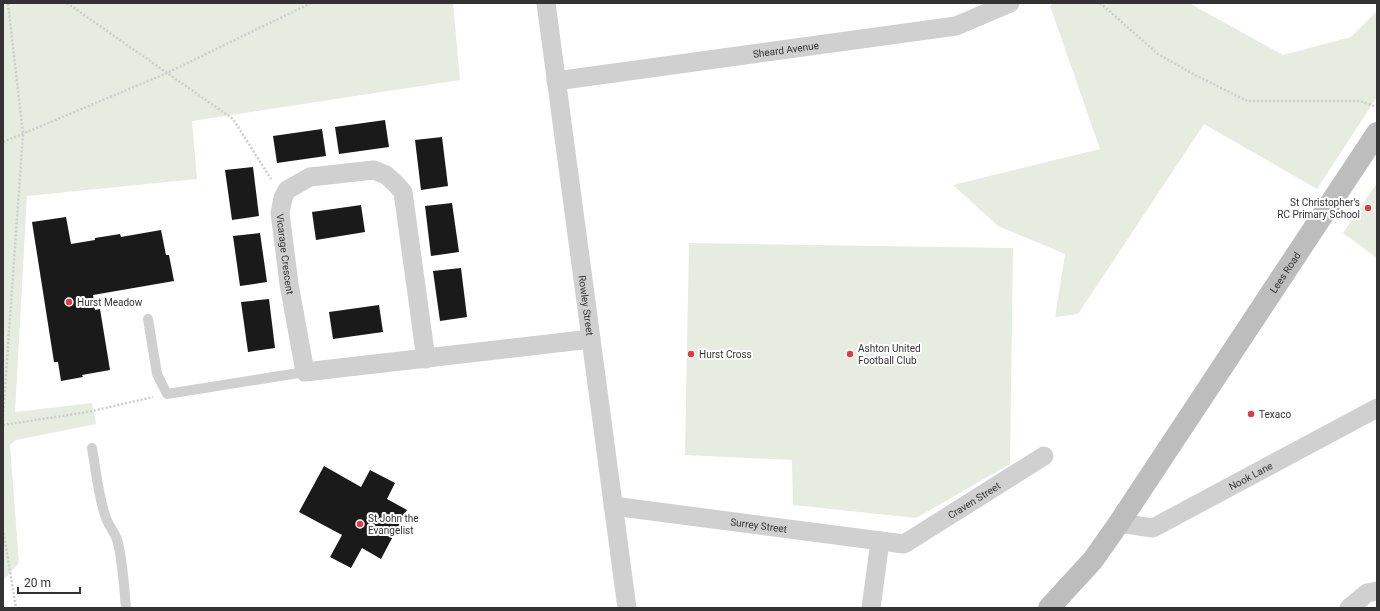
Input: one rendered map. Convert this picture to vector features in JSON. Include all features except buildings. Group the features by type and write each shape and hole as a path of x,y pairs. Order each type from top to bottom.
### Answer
{"main road":[{"name":"Lees Road","path":"1049,608 1093,560 1119,523 1377,133"}],"street":[{"name":"Rowley Street","path":"546,3 627,608"},
{"name":"Sheard Avenue","path":"556,81 956,26 1010,3"},
{"path":"283,198 287,190 310,177 374,170 386,176 403,192 426,359"},
{"name":"Vicarage Crescent","path":"283,198 280,213 289,284 305,372"},
{"path":"305,372 591,339"},
{"name":"Nook Lane","path":"1119,523 1153,528 1377,408"},
{"name":"Craven Street","path":"904,544 1044,456"},
{"name":"Surrey Street","path":"613,506 904,544"},
{"path":"871,608 880,541"},
{"path":"1349,608 1367,593 1377,591"}],"lane":[{"path":"148,319 157,374 167,394 305,372"},
{"path":"92,448 100,496 105,515 109,525 116,534 126,608"}],"path":[{"path":"3,416 23,134 8,3"},
{"path":"67,3 233,119 283,198"},
{"path":"3,142 167,73 311,3"},
{"path":"1100,3 1158,54 1195,75 1247,101 1360,101 1377,107"},
{"path":"3,425 88,412 167,394"},
{"path":"3,529 16,608"}],"shaded area":[{"path":"3,3 453,3 460,80 192,121 197,179 27,196 15,412 92,403 96,424 16,440 10,445 19,563 3,581"},
{"path":"1053,3 1189,3 1283,55 1351,37 1377,12 1377,97 1317,189 1204,124 1078,314 1055,317 1065,254 998,226 953,185 1100,149 1050,6"},
{"name":"St Christopher's RC Primary School","path":"1377,183 1377,258 1343,233"},
{"name":"Ashton United Football Club","path":"689,243 1013,248 1010,464 916,518 793,505 792,460 685,455"}],"place":[{"name":"St Christopher's RC Primary School","path":"1368,208"},
{"name":"Hurst Meadow","path":"69,302"},
{"name":"Hurst Cross","path":"691,354"},
{"name":"Ashton United Football Club","path":"850,354"},
{"name":"Texaco","path":"1251,414"},
{"name":"St John the Evangelist","path":"360,524"}]}
